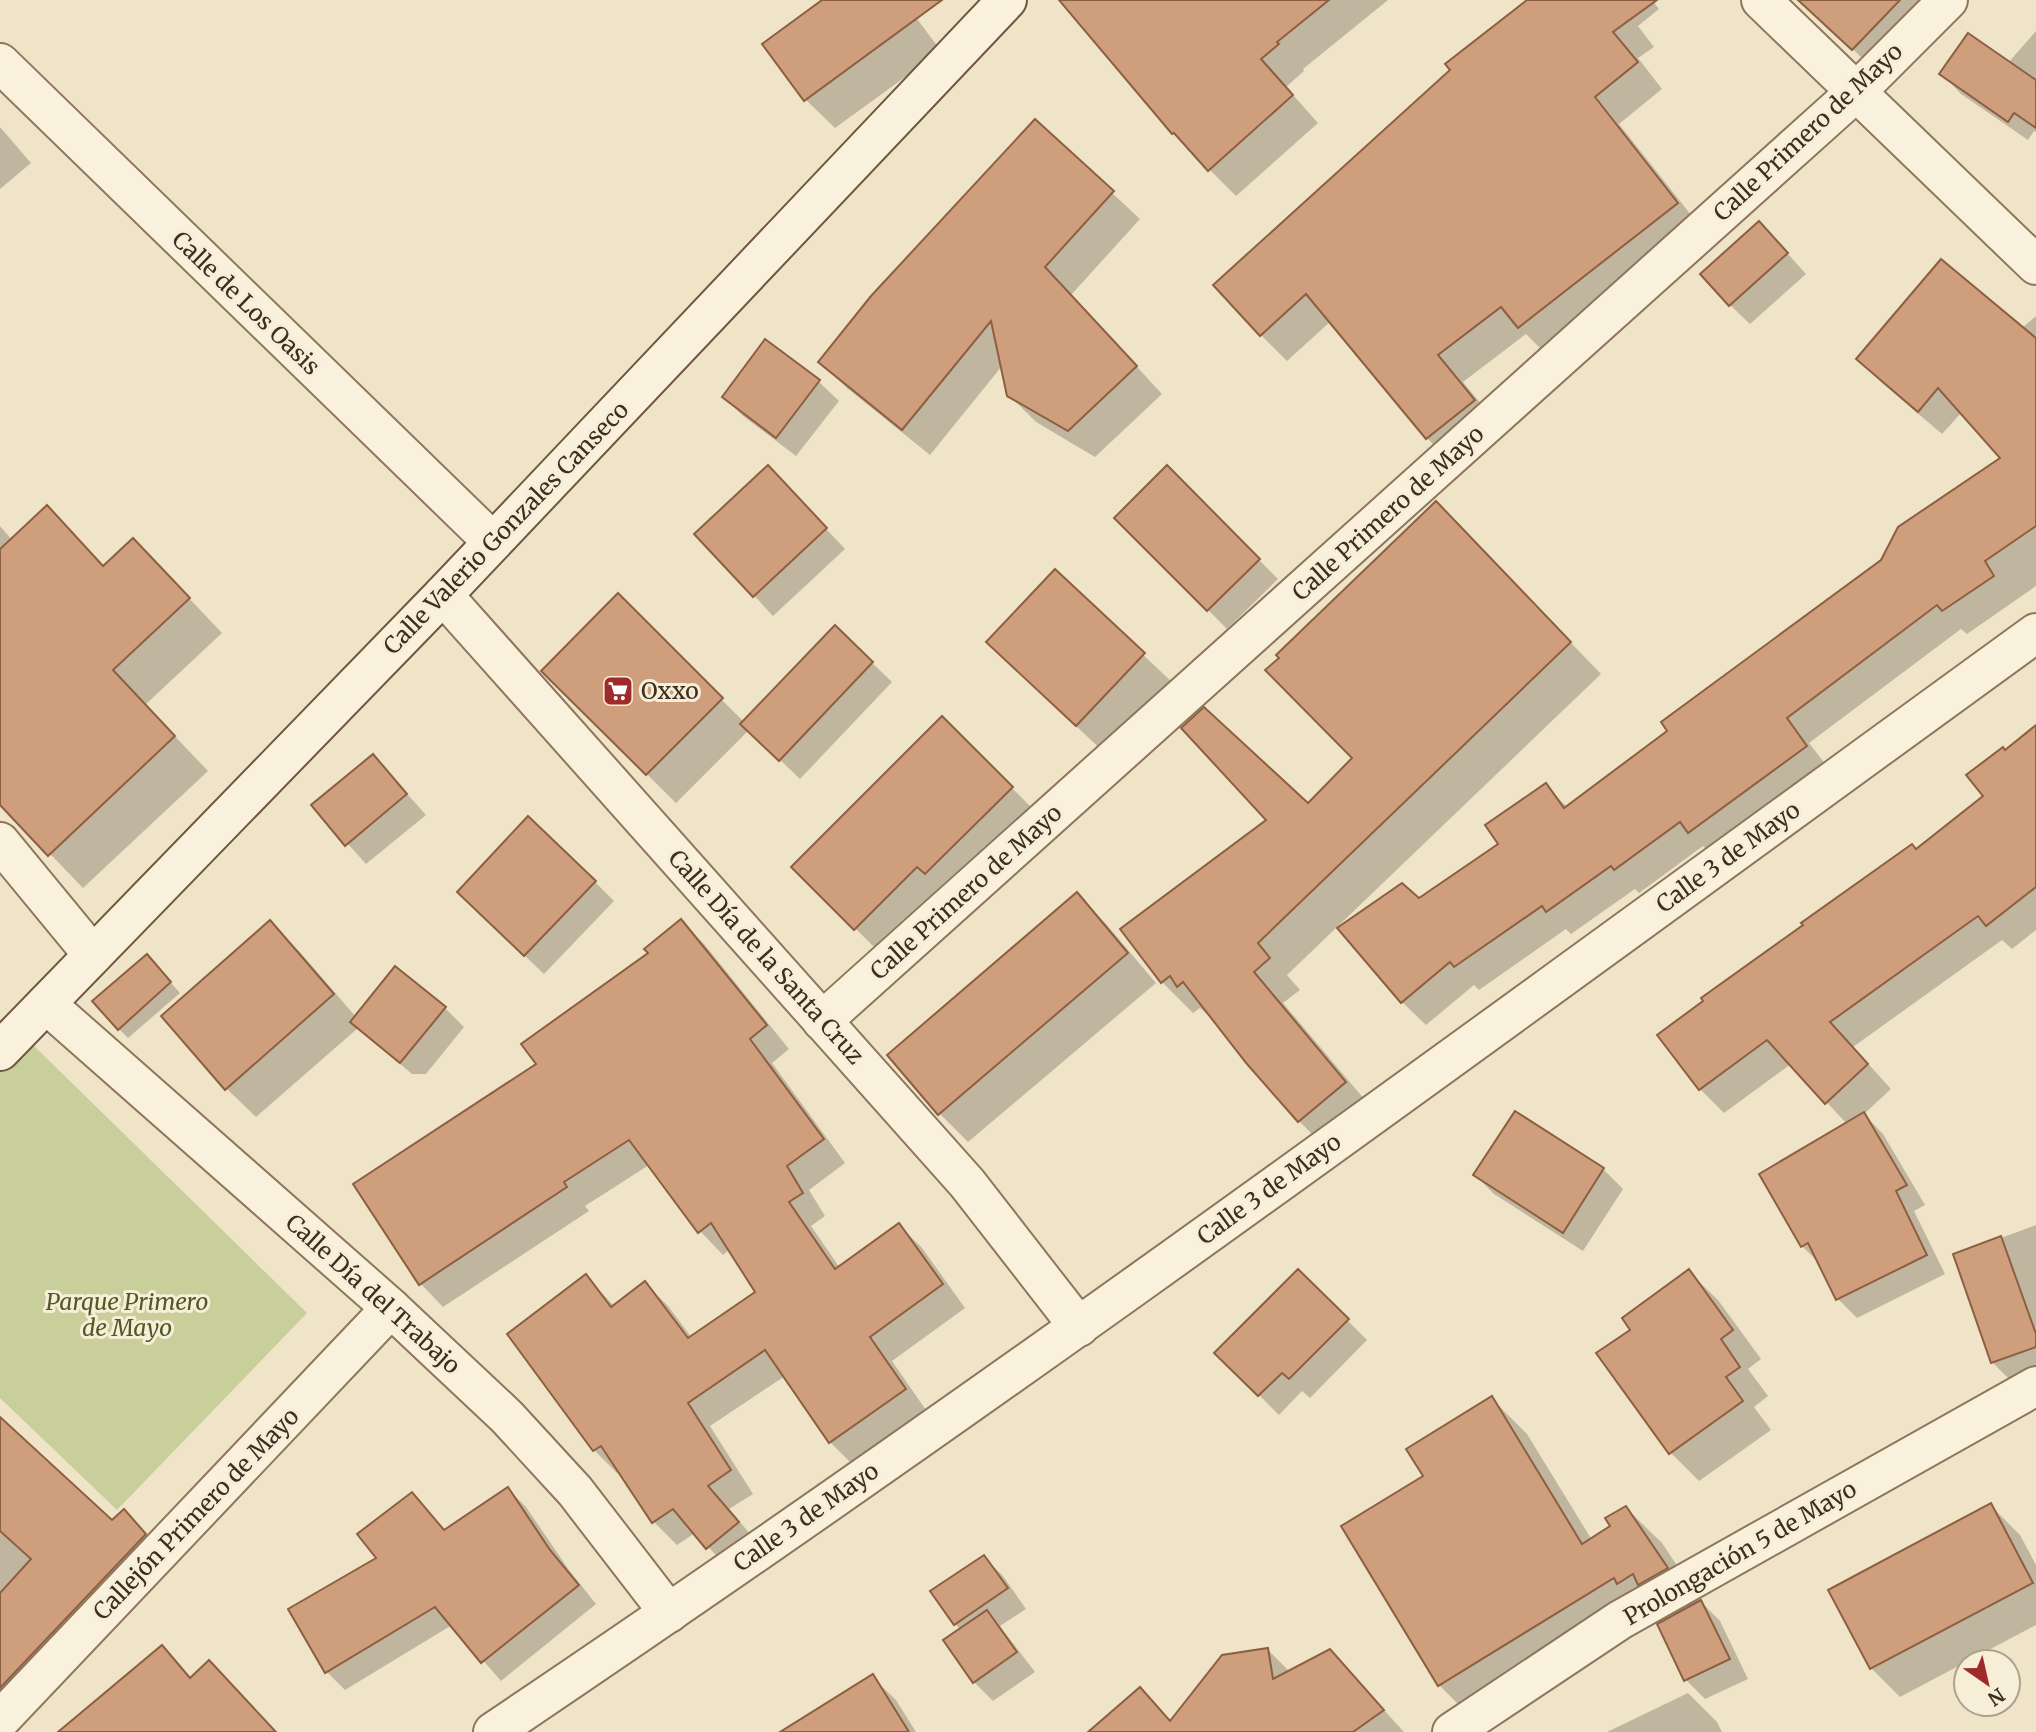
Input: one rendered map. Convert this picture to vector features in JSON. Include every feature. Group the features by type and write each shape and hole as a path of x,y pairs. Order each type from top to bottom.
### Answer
{"street":[{"name":"Calle Valerio Gonzales Canseco","path":"0,1051 443,595 1007,0"},
{"path":"1761,0 2036,265"},
{"name":"Calle Primero de Mayo","path":"822,1021 1856,92 1948,0"},
{"name":"Calle de Los Oasis","path":"0,63 493,542"},
{"name":"Calle Día de la Santa Cruz","path":"443,595 967,1183 1079,1327"},
{"name":"Calle 3 de Mayo","path":"492,1732 669,1613 1079,1327 2036,634"},
{"path":"0,842 93,956"},
{"name":"Calle Día del Trabajo","path":"46,1004 391,1308 507,1417 575,1491 669,1613"},
{"name":"Callejón Primero de Mayo","path":"0,1720 391,1308"},
{"name":"Prolongación 5 de Mayo","path":"1452,1732 1620,1620 2036,1387"}],"green space":[{"name":"Parque Primero de Mayo","path":"30,1042 307,1313 117,1510 0,1398 0,1072"}],"building":[{"path":"822,0 942,0 804,101 762,44"},
{"path":"1059,0 1329,0 1277,42 1279,44 1261,59 1293,95 1208,171 1174,133 1172,134"},
{"path":"1527,0 1657,0 1613,32 1638,62 1595,97 1678,203 1518,328 1501,307 1438,355 1475,400 1426,439 1306,294 1260,336 1213,285 1450,70 1445,64"},
{"path":"1798,0 1900,0 1852,50"},
{"path":"1968,33 2036,80 2036,128 2014,113 2008,122 1939,74"},
{"path":"1035,119 1114,191 1045,267 1137,366 1068,431 1007,396 991,321 902,430 818,362 871,296"},
{"path":"1759,221 1788,253 1729,306 1700,274"},
{"path":"1941,259 2036,338 2036,526 1985,561 1994,576 1942,611 1937,605 1787,718 1807,746 1688,833 1680,822 1614,870 1611,866 1546,912 1542,906 1454,967 1450,962 1401,1003 1337,928 1402,883 1419,898 1498,844 1485,825 1546,783 1564,808 1667,731 1661,722 1881,560 1898,527 2000,458 1938,388 1918,412 1856,359"},
{"path":"765,339 820,380 776,438 722,397"},
{"path":"768,465 827,528 753,597 694,534"},
{"path":"1167,465 1260,559 1207,611 1114,518"},
{"path":"1436,501 1571,642 1258,943 1270,958 1254,972 1346,1082 1298,1122 1247,1064 1183,982 1177,987 1170,976 1161,983 1120,929 1266,820 1181,728 1204,707 1308,803 1352,758 1265,670 1279,658 1276,655"},
{"path":"47,505 103,566 133,538 190,598 113,670 175,736 48,856 0,805 0,549"},
{"path":"1055,569 1145,653 1076,726 986,642"},
{"path":"618,593 723,698 646,775 541,671"},
{"path":"835,625 873,662 779,761 740,724"},
{"path":"942,716 1013,787 925,874 917,867 854,930 791,867"},
{"path":"2036,725 2036,887 1986,926 1978,916 1830,1022 1868,1064 1825,1104 1767,1040 1699,1090 1657,1035 1703,1001 1701,998 1803,925 1801,923 1912,844 1916,849 1983,796 1966,775 2003,747 2005,750"},
{"path":"373,754 407,794 345,846 311,805"},
{"path":"528,816 596,881 524,956 457,892"},
{"path":"1077,892 1128,953 938,1115 887,1055"},
{"path":"681,919 767,1025 750,1039 824,1139 787,1166 803,1193 789,1202 835,1269 899,1223 943,1284 870,1337 906,1389 829,1443 765,1350 688,1403 731,1470 708,1486 739,1522 706,1549 673,1509 652,1523 601,1446 593,1451 507,1334 586,1274 611,1307 645,1281 688,1338 755,1292 711,1223 698,1233 629,1140 564,1182 567,1187 419,1285 353,1184 536,1064 521,1044 648,953 644,949"},
{"path":"270,920 334,994 225,1090 161,1016"},
{"path":"147,954 171,982 118,1030 92,1001"},
{"path":"395,966 446,1007 400,1063 350,1022"},
{"path":"1515,1111 1604,1168 1563,1233 1473,1175"},
{"path":"1864,1112 1907,1185 1896,1191 1927,1255 1836,1300 1808,1243 1801,1247 1759,1174"},
{"path":"2001,1236 2036,1334 2036,1347 1991,1363 1953,1254"},
{"path":"1298,1269 1349,1319 1289,1379 1282,1373 1258,1396 1214,1353"},
{"path":"1689,1269 1733,1330 1721,1339 1740,1367 1726,1377 1743,1401 1669,1454 1596,1353 1630,1330 1622,1318"},
{"path":"1492,1396 1582,1544 1610,1526 1605,1518 1626,1506 1668,1568 1638,1585 1633,1574 1617,1584 1614,1578 1438,1686 1341,1526 1423,1476 1406,1449"},
{"path":"0,1417 112,1520 124,1509 146,1534 0,1688 0,1593 31,1559 0,1531"},
{"path":"508,1487 550,1550 579,1585 481,1663 435,1607 325,1673 288,1609 376,1558 357,1534 412,1492 444,1530"},
{"path":"1991,1503 2033,1583 1870,1669 1828,1590"},
{"path":"984,1555 1008,1588 954,1625 930,1591"},
{"path":"1701,1600 1730,1659 1684,1681 1657,1624"},
{"path":"987,1610 1017,1652 973,1683 943,1640"},
{"path":"162,1645 190,1678 209,1660 276,1732 58,1732"},
{"path":"1268,1648 1273,1679 1330,1649 1384,1710 1353,1732 1088,1732 1140,1687 1170,1721 1222,1655"},
{"path":"873,1674 909,1732 780,1732"}],"place":[{"name":"Oxxo","path":"618,691"}]}
